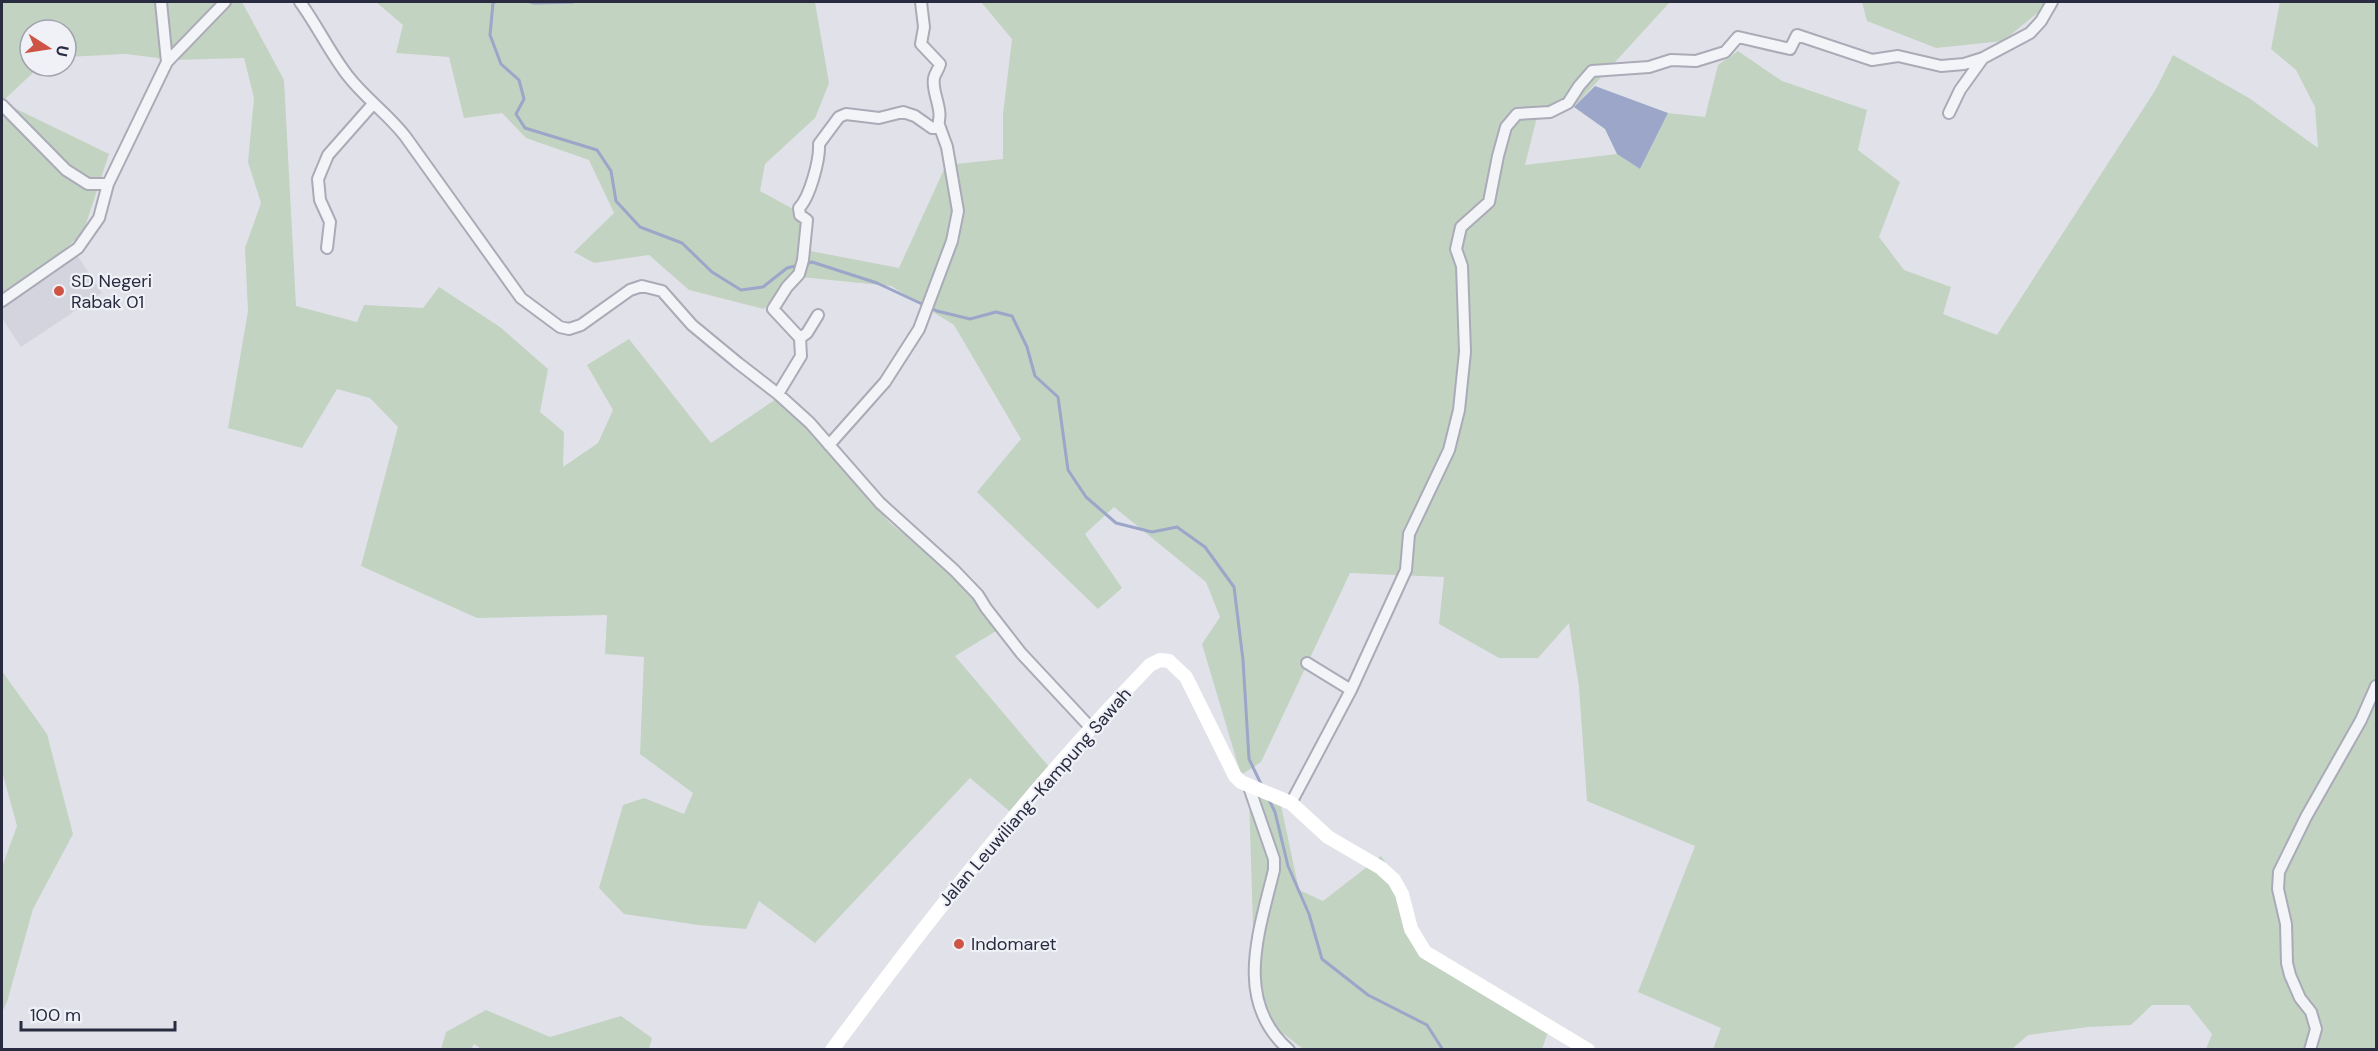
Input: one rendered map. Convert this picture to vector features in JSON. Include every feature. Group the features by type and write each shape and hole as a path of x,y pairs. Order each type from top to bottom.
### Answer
{"main road":[{"name":"Jalan Leuwiliang–Kampung Sawah","path":"832,1050 917,935 1090,727 1150,665 1160,660 1169,661 1186,677 1236,776 1252,788"},
{"path":"1252,788 1291,804 1328,837 1381,868 1394,880 1402,894 1411,929 1425,952 1588,1050"}],"street":[{"path":"161,2 167,62"},
{"path":"2,301 78,248 99,218 108,184 167,62 225,2"},
{"path":"300,2 347,75 373,105 389,116 405,136 521,297 561,327 575,328 630,290 642,286 657,288 670,298 692,325 778,394 810,423 880,502 978,595 1021,653 1090,727"},
{"path":"829,445 885,382 919,329 952,241 958,211 947,147 939,125 940,116 934,77 940,64 921,44 924,27 921,2"},
{"path":"1291,804 1351,690 1406,570 1409,534 1449,450 1459,410 1465,352 1462,266 1456,249 1461,226 1489,202 1506,127 1517,114 1550,112 1568,103 1592,71 1649,68 1671,60 1696,61 1725,52 1738,37 1790,49 1797,35 1872,60 1898,56 1941,66 1964,64 1983,58 2030,33 2041,21 2052,2"},
{"path":"1949,113 1960,90 1983,58"},
{"path":"2,105 66,170 88,184 108,184"},
{"path":"327,248 330,222 320,200 318,179 328,155 373,105"},
{"path":"778,394 801,356 800,338 773,309 787,287 799,274 803,261 807,220 800,215 799,208 805,202 810,189 820,153 819,144 839,117 853,114 879,118 903,112 932,128 937,128 939,125"},
{"path":"800,338 807,333 818,315"},
{"path":"1307,663 1351,690"},
{"path":"2310,1050 2316,1029 2311,1012 2300,998 2289,975 2286,924 2278,889 2279,872 2306,817 2361,720 2376,686"},
{"path":"1252,788 1274,859 1274,870 1255,951 1257,1003 1268,1029 1289,1050"}],"shaded area":[{"path":"77,255 102,293 21,347 2,318 2,305"}],"green space":[{"path":"2,2 242,2 284,80 296,306 357,322 364,305 423,308 439,287 500,327 548,369 540,412 564,432 563,467 598,443 613,410 587,365 629,339 711,443 779,397 890,523 964,583 996,631 955,656 1050,768 1014,815 970,778 815,943 759,901 746,929 698,925 624,914 599,888 623,805 644,798 684,814 693,793 640,754 644,657 605,654 607,615 477,618 361,566 398,427 370,398 337,389 302,448 228,428 248,311 245,248 261,203 248,162 254,98 244,58 174,60 126,54 78,56 78,18 18,18 18,78 27,78 2,102"},
{"path":"376,2 815,2 829,83 815,118 765,164 760,191 804,215 800,249 899,268 946,165 1003,159 1003,114 1012,39 981,2 1670,2 1574,107 1538,113 1525,165 1617,154 1640,169 1668,113 1705,117 1718,65 1738,51 1782,81 1867,110 1858,150 1900,182 1879,237 1904,270 1951,287 1943,314 1997,335 2156,89 2173,55 2249,98 2318,148 2315,107 2296,70 2271,49 2280,2 2376,2 2376,1049 2206,1049 2212,1034 2189,1005 2152,1005 2131,1025 2088,1027 2028,1035 2012,1049 1713,1049 1721,1028 1638,992 1695,846 1587,801 1579,687 1569,623 1538,658 1499,658 1439,624 1444,577 1350,573 1261,762 1241,775 1202,644 1220,617 1206,582 1114,507 1085,534 1122,588 1098,609 977,492 1021,439 954,325 891,286 790,276 764,309 689,290 649,255 594,263 574,252 614,213 589,160 526,138 502,113 464,118 449,57 396,53 403,25"},
{"path":"1862,2 2046,2 2046,6 2003,41 1936,48 1867,21"},
{"path":"2,102 109,154 83,233 2,304"},
{"path":"2,671 47,734 73,834 33,909 7,1002 2,1012 2,867 17,826 2,771"},
{"path":"1249,796 1279,796 1299,890 1323,901 1381,856 1406,892 1419,950 1549,1029 1542,1049 1303,1049 1265,1019 1254,959"},
{"path":"486,1010 550,1037 621,1016 652,1038 649,1049 483,1050 474,1044 471,1049 441,1049 446,1032"}],"water":[{"path":"1595,86 1668,113 1640,169 1617,154 1605,129 1574,107"}],"waterway":[{"path":"495,2 493,3 490,35 501,64 519,80 524,99 516,114 525,128 597,150 611,171 616,201 640,227 682,243 712,272 741,290 763,287 787,268 799,265"},
{"path":"530,2 573,2"},
{"path":"806,264 812,262 877,283 937,311 970,319 996,312 1012,316 1027,347 1035,376 1058,397 1068,470 1086,497 1116,523 1152,532 1177,527 1205,547 1234,587 1243,660 1249,759 1262,786"},
{"path":"1269,800 1275,812 1288,866 1309,914 1322,959 1368,995 1427,1025 1443,1050"}],"place":[{"name":"SD Negeri Rabak 01","path":"59,291"},
{"name":"Indomaret","path":"959,944"}]}
